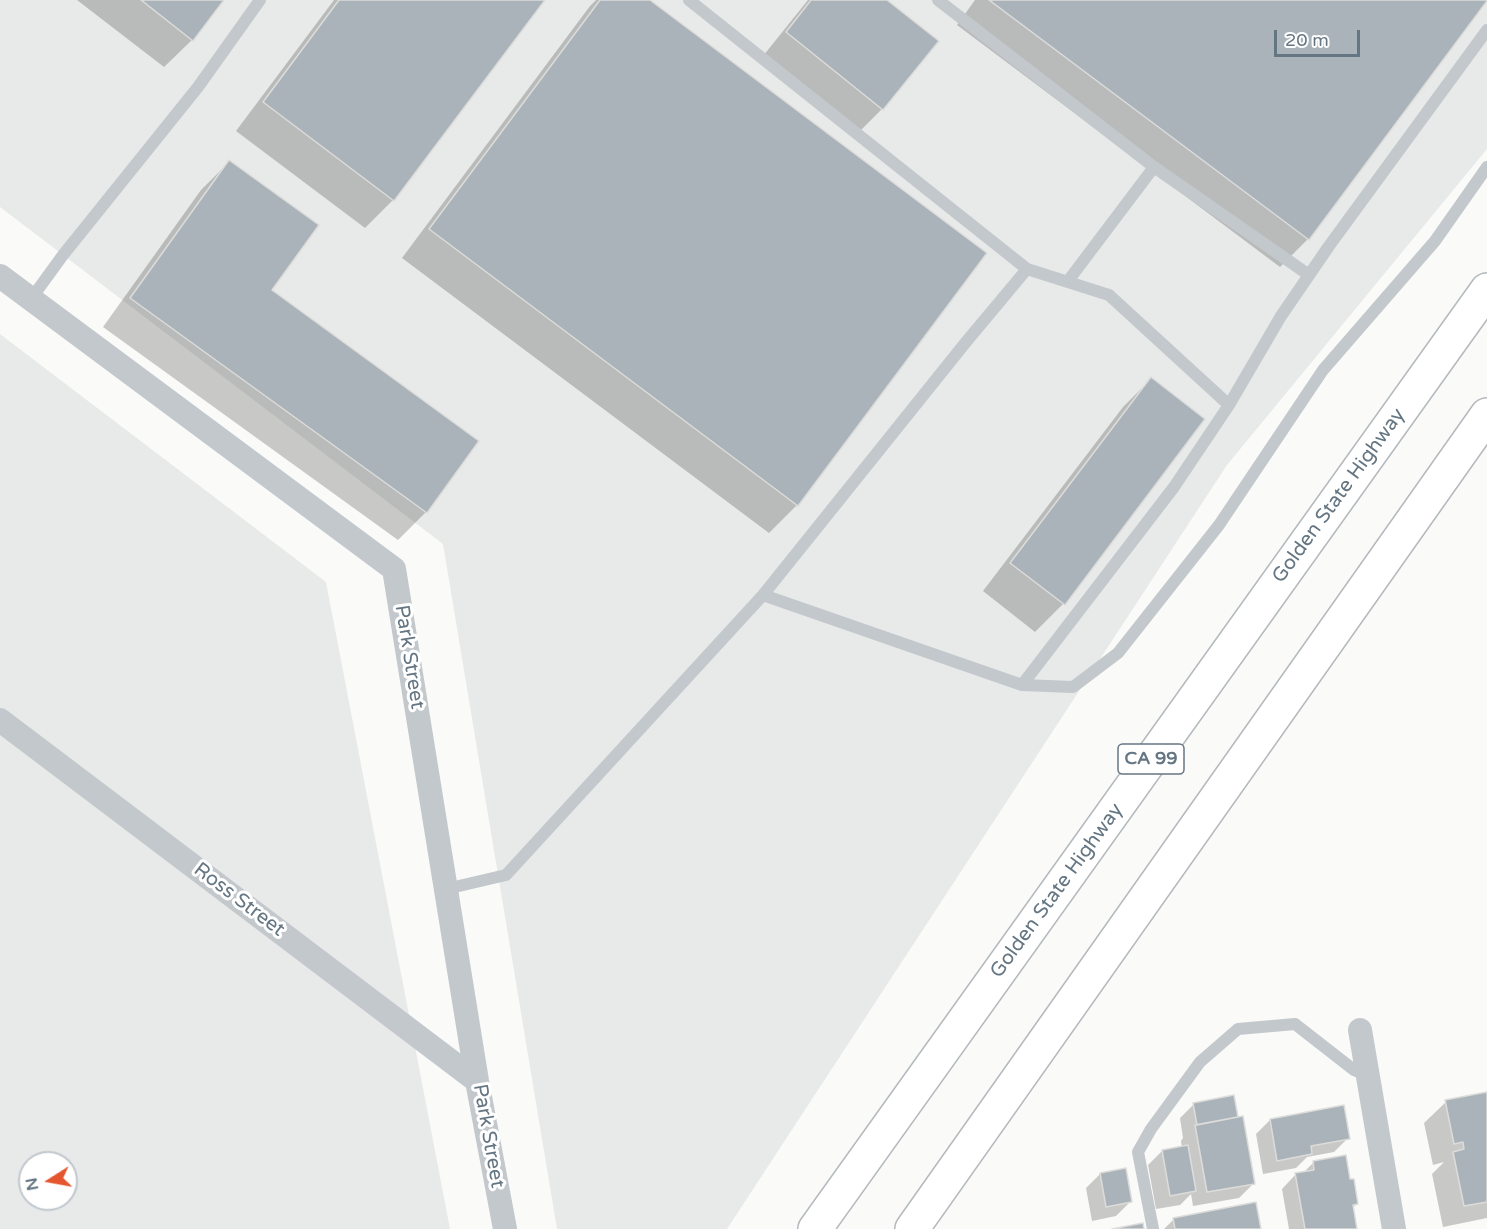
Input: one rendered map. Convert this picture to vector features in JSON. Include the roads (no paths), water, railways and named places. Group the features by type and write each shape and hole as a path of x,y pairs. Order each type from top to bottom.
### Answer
{"highway":[{"name":"Golden State Highway","path":"815,1229 1487,290"},
{"path":"912,1229 1487,415"}],"street":[{"name":"Park Street","path":"0,276 394,569 477,1081 505,1229"},
{"name":"Ross Street","path":"0,720 477,1081"},
{"path":"1360,1030 1394,1229"}],"lane":[{"path":"31,299 63,255 198,87 260,0"},
{"path":"689,0 1027,269 1109,295 1229,405"},
{"path":"938,0 1154,167 1309,275"},
{"path":"1022,685 1174,487 1229,405 1281,316 1309,275 1487,30"},
{"path":"1068,281 1154,167"},
{"path":"763,595 1022,685 1073,687 1118,653 1218,525 1323,370 1435,241 1487,167"},
{"path":"446,888 506,875 763,595 1027,269"},
{"path":"1153,1229 1137,1152 1150,1129 1200,1062 1238,1029 1295,1024 1354,1070 1368,1076"}]}
